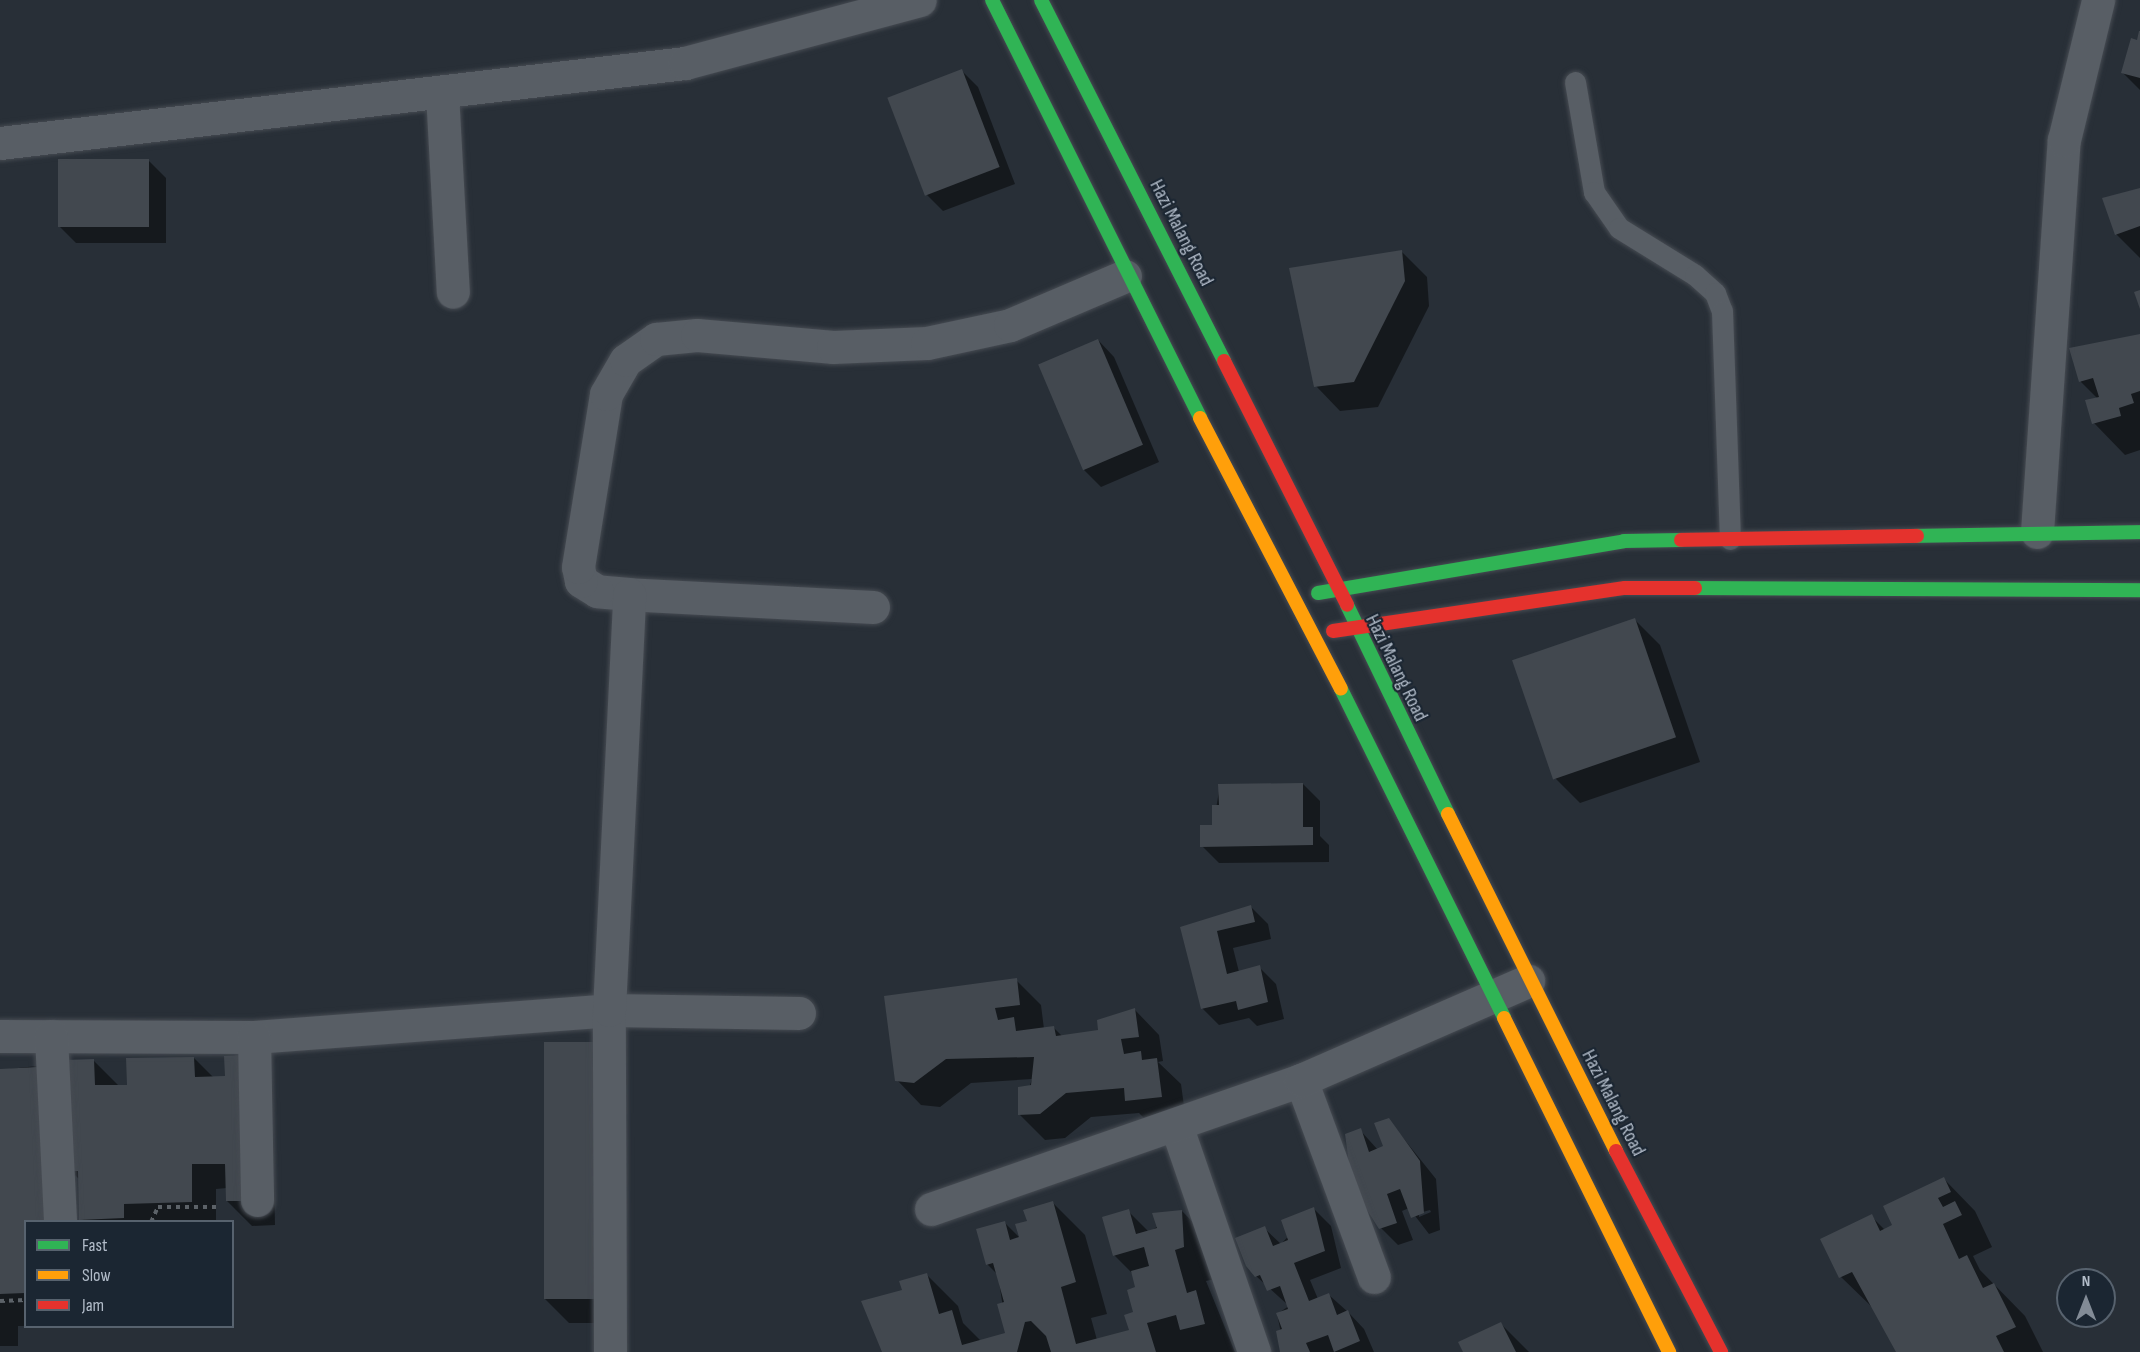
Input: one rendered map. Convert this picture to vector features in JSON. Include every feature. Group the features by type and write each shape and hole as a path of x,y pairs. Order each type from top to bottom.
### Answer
{"main road":[{"path":"992,0 1125,276 1297,601 1669,1352"},
{"name":"Hazi Malang Road","path":"1041,0 1338,586 1352,624 1528,981 1720,1352"},
{"path":"1297,601 1338,586 1624,542 2037,532 2140,532"},
{"path":"1314,638 1352,624 1625,588 2140,590"}],"street":[{"path":"0,143 685,63 920,0"},
{"path":"2037,532 2064,140 2098,0"},
{"path":"442,92 453,292"},
{"path":"873,607 629,594 597,591 581,581 578,567 606,394 626,360 656,339 697,335 833,347 927,343 1010,325 1125,276"},
{"path":"610,1352 609,1010 629,594"},
{"path":"931,1209 1301,1080 1528,981"},
{"path":"0,1036 254,1037 609,1010 799,1013"},
{"path":"51,1036 60,1220"},
{"path":"254,1037 257,1200"},
{"path":"1301,1080 1374,1277"},
{"path":"1176,1125 1254,1352"}],"lane":[{"path":"1575,82 1594,192 1619,228 1695,274 1715,293 1722,311 1730,539"}],"path":[{"path":"152,1220 158,1207 255,1208 257,1200"},
{"path":"0,1301 24,1300"}],"building":[{"path":"2139,31 2140,78 2121,73 2131,38 2137,40"},
{"path":"962,69 1000,167 925,196 887,98"},
{"path":"58,159 149,159 149,227 58,227"},
{"path":"2140,188 2140,226 2115,235 2102,198"},
{"path":"1402,250 1405,281 1354,382 1314,387 1289,268"},
{"path":"2140,290 2140,309 2134,292"},
{"path":"2140,334 2140,391 2131,394 2134,403 2119,408 2121,416 2092,424 2085,400 2099,397 2093,378 2079,382 2069,348"},
{"path":"1098,339 1143,445 1083,470 1038,364"},
{"path":"1635,618 1676,737 1553,779 1512,660"},
{"path":"1303,783 1303,827 1313,827 1313,845 1200,847 1200,825 1212,825 1212,805 1219,805 1218,784"},
{"path":"1251,905 1255,922 1217,931 1227,974 1260,965 1268,1002 1238,1010 1236,1001 1201,1009 1180,927"},
{"path":"1017,978 1020,1005 995,1008 998,1020 1014,1017 1016,1031 1054,1026 1056,1036 1098,1030 1097,1020 1135,1008 1139,1037 1121,1039 1124,1054 1141,1051 1142,1060 1157,1058 1162,1097 1125,1101 1124,1088 1066,1093 1040,1114 1018,1115 1018,1087 1031,1085 1034,1057 946,1059 914,1083 895,1081 884,996"},
{"path":"544,1042 596,1042 596,1299 544,1299"},
{"path":"247,1055 251,1201 226,1201 225,1164 192,1164 192,1202 124,1204 124,1218 79,1220 78,1171 69,1171 66,1060 94,1059 95,1085 127,1085 126,1058 194,1057 195,1077 225,1076 224,1056"},
{"path":"38,1067 45,1220 24,1220 24,1293 0,1294 0,1069"},
{"path":"1389,1118 1420,1161 1424,1213 1411,1218 1400,1189 1387,1194 1397,1223 1379,1229 1352,1186 1345,1134 1361,1128 1369,1152 1383,1146 1374,1123"},
{"path":"1944,1177 1951,1192 1938,1198 1943,1207 1955,1201 1962,1215 1943,1224 1959,1259 1967,1255 1983,1288 1994,1283 2016,1327 1996,1336 2004,1352 1896,1352 1852,1272 1839,1278 1820,1239 1872,1214 1880,1231 1892,1225 1883,1206"},
{"path":"1053,1201 1076,1282 1061,1287 1076,1344 1129,1330 1124,1315 1133,1312 1127,1290 1135,1287 1131,1271 1149,1266 1144,1247 1113,1256 1102,1217 1129,1209 1136,1234 1157,1228 1152,1213 1182,1210 1184,1247 1175,1250 1187,1293 1196,1290 1205,1324 1180,1330 1176,1315 1147,1323 1156,1352 1051,1352 1046,1336 1031,1321 1025,1322 1017,1352 882,1352 861,1301 902,1290 899,1281 927,1273 939,1314 952,1310 962,1345 1005,1333 997,1304 1004,1302 993,1263 986,1265 976,1229 1005,1221 1010,1240 1019,1237 1015,1224 1027,1221 1023,1210"},
{"path":"1314,1207 1325,1251 1294,1263 1309,1301 1329,1293 1337,1315 1348,1310 1360,1341 1334,1352 1328,1335 1306,1343 1310,1352 1280,1352 1276,1331 1282,1329 1276,1313 1288,1309 1280,1286 1267,1291 1260,1275 1255,1277 1246,1266 1235,1238 1265,1226 1273,1246 1288,1240 1281,1220"},
{"path":"1501,1322 1516,1352 1463,1352 1458,1342"}],"traffic: fast":[{"path":"992,0 1200,418"},
{"path":"1041,0 1224,361"},
{"path":"1917,536 2140,532"},
{"path":"1318,593 1624,541 1681,540"},
{"path":"1695,588 2140,590"},
{"path":"1347,605 1448,814"},
{"path":"1341,689 1504,1018"}],"traffic: slow":[{"path":"1200,418 1341,689"},
{"path":"1448,814 1616,1151"},
{"path":"1504,1018 1669,1352"}],"traffic: jam":[{"path":"1224,361 1347,605"},
{"path":"1681,540 1917,536"},
{"path":"1333,631 1625,588 1695,588"},
{"path":"1616,1151 1721,1352"}]}
